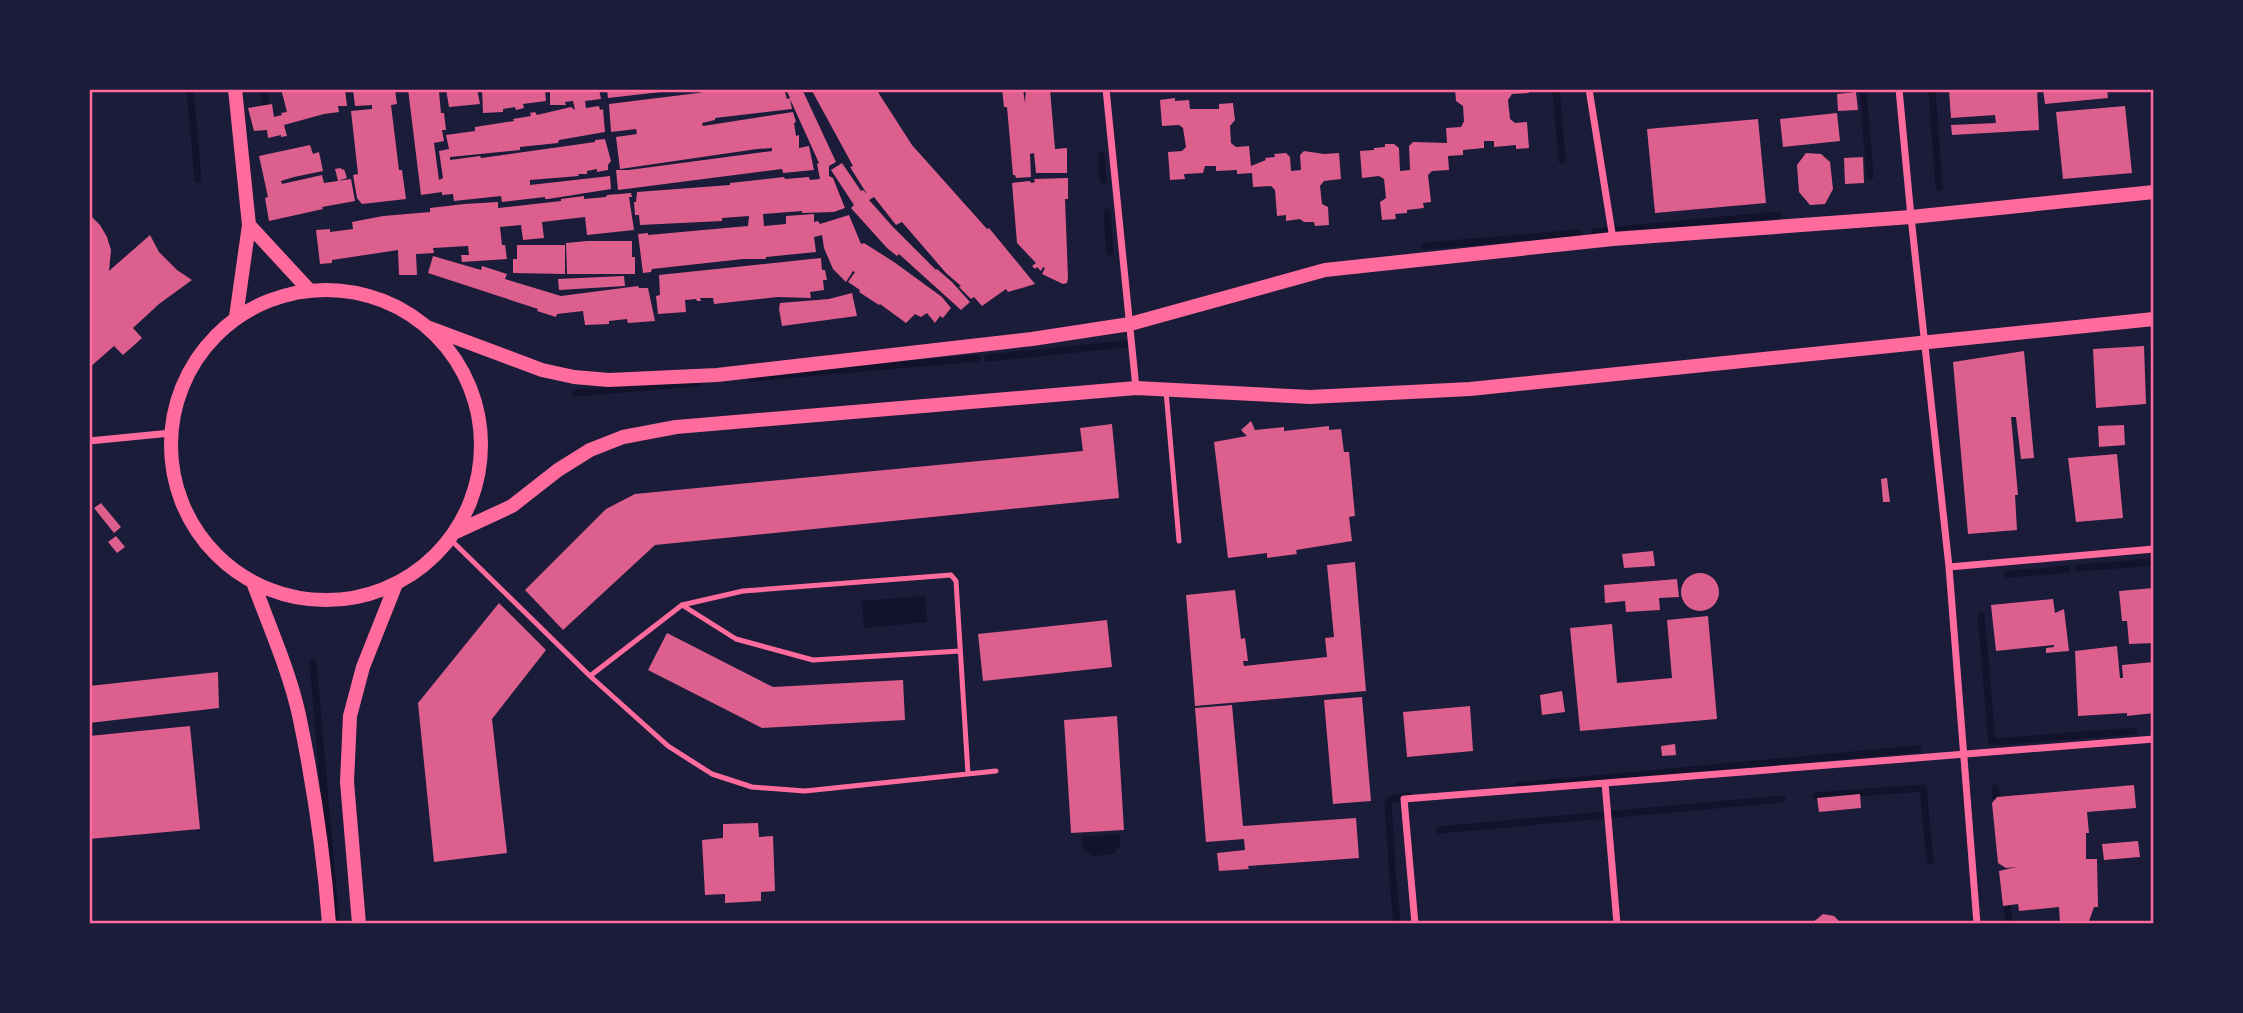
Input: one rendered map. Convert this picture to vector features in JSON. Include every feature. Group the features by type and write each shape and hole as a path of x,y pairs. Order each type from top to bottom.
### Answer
{"main road":[{"path":"235,89 249,225 236,317"},
{"path":"427,327 457,361 469,383 482,432 478,482 469,507 453,536 434,557 396,584 374,593 328,600 298,599 253,582 231,568 212,551 196,531 175,484 170,458 171,433 178,395 195,361 236,317 270,301 310,291 342,291 372,297 392,304 427,327 542,370 574,377 609,380 717,375 1032,339 1130,324 1325,270 1613,239 1910,217 2154,192"},
{"path":"249,225 310,291"},
{"path":"453,536 512,506 558,470 590,450 623,438 676,427 1136,388 1310,397 1470,389 2154,319"},
{"path":"253,582 287,673 299,715 325,873 329,924"},
{"path":"359,924 348,782 349,716 363,667 396,584"}],"street":[{"path":"1106,89 1136,388"},
{"path":"1590,89 1613,239"},
{"path":"1899,89 1910,217 1948,566 1977,924"},
{"path":"89,441 171,433"},
{"path":"1948,566 2154,549"},
{"path":"1415,924 1404,799 2154,739"},
{"path":"1605,783 1617,924"}],"lane":[{"path":"1167,391 1179,541"},
{"path":"453,536 590,676 668,746 712,774 752,787 805,791 996,771"},
{"path":"590,676 682,605 743,591 951,575 956,581 968,774"},
{"path":"682,605 736,639 813,660 960,651"}],"shaded area":[{"path":"925,596 927,622 864,628 862,601"},
{"path":"1120,834 1120,846 1113,854 1093,856 1083,850 1082,837"}],"building":[{"path":"281,89 345,89 347,106 338,106 339,112 284,125 287,136 268,138 267,130 254,131 248,108 272,104 274,117 282,115 281,113 287,112"},
{"path":"353,89 395,89 397,104 391,105 399,170 402,170 406,199 362,204 357,198 353,175 358,174 351,111 372,109 372,105 355,106"},
{"path":"408,89 441,89 441,113 444,113 446,130 442,130 444,141 434,143 439,180 443,178 439,151 449,149 446,135 514,121 513,119 531,116 530,113 535,112 537,115 571,107 575,110 573,101 565,102 566,105 550,105 550,89 599,89 601,99 585,101 586,108 599,106 600,110 603,109 605,132 559,140 558,143 520,147 520,150 450,157 450,160 481,158 605,139 611,161 608,170 597,172 597,169 587,171 587,174 578,174 579,176 530,180 530,185 610,176 611,189 548,199 545,197 502,202 501,196 454,201 453,194 442,195 442,192 421,195"},
{"path":"446,89 477,89 480,104 449,107"},
{"path":"482,89 545,89 546,101 523,104 524,108 516,110 515,107 503,109 503,112 483,113"},
{"path":"607,89 669,89 670,91 608,98"},
{"path":"702,89 784,89 787,99 790,98 786,89 802,89 836,162 829,166 829,176 833,178 845,208 834,212 763,214 764,226 786,224 786,216 814,214 814,222 818,221 820,224 849,215 861,244 864,243 894,262 942,297 951,308 943,318 940,316 935,323 927,313 921,317 915,314 906,323 859,292 860,290 848,282 855,272 853,271 846,282 833,269 822,235 814,237 816,252 652,269 651,272 643,273 638,234 748,226 749,216 722,218 722,221 640,225 639,215 635,215 634,202 637,192 730,185 784,177 820,179 819,163 790,99 792,109 715,118 702,123 703,126 793,112 796,136 799,135 799,148 809,146 814,170 783,173 782,169 618,190 616,170 772,151 772,148 757,149 620,169 616,137 637,134 636,129 611,132 609,104 698,93 703,92"},
{"path":"811,89 876,89 912,145 987,229 989,228 1035,284 1008,292 1006,289 982,306 959,287 961,286 946,273 902,222 896,225 874,197 869,200 893,227 970,302 961,310 899,254 897,256 887,248 851,208 854,205 831,170 842,163 861,191 867,194 850,167 853,166"},
{"path":"1002,89 1023,89 1025,103 1026,89 1050,89 1055,149 1067,148 1067,173 1036,173 1034,153 1030,154 1031,177 1016,178 1013,175 1007,107 1004,107"},
{"path":"1455,89 1528,89 1529,93 1512,94 1508,100 1510,119 1515,123 1527,122 1529,148 1516,149 1516,145 1494,147 1494,141 1484,141 1484,148 1463,150 1463,155 1448,156 1449,170 1432,171 1428,175 1431,202 1423,203 1424,208 1395,214 1396,219 1382,220 1380,202 1386,198 1384,179 1379,176 1362,178 1360,151 1394,144 1399,148 1400,171 1410,170 1409,146 1413,142 1447,143 1446,128 1461,127 1464,121 1463,106 1456,101"},
{"path":"2037,89 2039,130 1952,135 1951,125 1996,123 1995,115 1951,118 1949,91"},
{"path":"2043,89 2107,89 2108,98 2045,104"},
{"path":"1856,92 1858,110 1838,111 1837,94"},
{"path":"1175,98 1175,101 1189,100 1190,109 1219,109 1219,104 1233,103 1235,120 1230,126 1231,143 1236,147 1249,146 1251,166 1266,160 1265,158 1275,157 1274,154 1286,153 1290,157 1291,171 1301,170 1300,155 1304,151 1339,153 1341,179 1324,181 1320,186 1322,204 1328,207 1329,225 1315,226 1314,222 1300,219 1286,221 1286,215 1277,216 1275,190 1271,186 1253,187 1252,173 1237,174 1237,170 1216,171 1216,166 1205,166 1203,173 1184,174 1185,179 1170,180 1168,152 1182,151 1186,147 1183,128 1179,125 1162,126 1160,100"},
{"path":"2125,106 2132,173 2063,179 2056,112"},
{"path":"1837,113 1840,141 1783,147 1780,119"},
{"path":"1758,119 1766,203 1655,213 1647,129"},
{"path":"310,145 313,154 319,152 323,171 281,181 282,184 322,175 324,183 351,179 355,201 269,221 265,198 268,197 259,156"},
{"path":"1806,153 1821,154 1830,162 1833,189 1825,204 1810,205 1799,192 1797,165"},
{"path":"1863,157 1864,183 1845,184 1844,158"},
{"path":"341,168 347,178 338,181 335,169"},
{"path":"1068,178 1068,199 1065,199 1068,278 1067,283 1063,284 1042,274 1045,268 1041,271 1037,267 1035,269 1032,266 1036,263 1017,243 1012,183"},
{"path":"631,193 632,197 629,197 634,230 587,235 585,217 542,222 544,238 523,240 521,225 500,227 507,259 462,262 461,255 469,255 468,246 433,248 434,253 416,254 417,275 399,275 398,250 320,264 316,230 330,229 330,232 353,229 352,222 430,212 430,208 464,204 498,202 498,208 584,196 584,199"},
{"path":"89,214 107,237 111,250 109,271 150,235 159,252 192,280 159,304 133,328 142,338 123,355 114,346 89,368"},
{"path":"632,241 635,274 567,274 566,243"},
{"path":"517,245 565,245 565,274 513,273"},
{"path":"433,256 481,270 482,266 507,274 505,279 561,296 638,286 648,288 655,321 628,323 627,319 609,321 609,324 585,325 583,311 557,314 556,317 428,273"},
{"path":"821,258 822,270 825,270 827,280 823,280 824,290 810,292 811,298 778,297 714,304 713,298 700,298 701,301 685,300 686,312 658,314 656,296 660,295 659,275"},
{"path":"624,276 625,286 559,290 558,279"},
{"path":"852,293 857,316 782,326 780,303 829,299"},
{"path":"2144,346 2146,404 2096,408 2093,349"},
{"path":"2024,351 2034,458 2021,459 2016,417 2011,417 2018,495 2015,495 2017,530 1968,534 1953,362"},
{"path":"1251,421 1255,430 1284,427 1284,431 1329,426 1329,430 1341,429 1344,452 1349,452 1355,516 1349,517 1352,541 1296,550 1297,554 1267,558 1267,553 1228,558 1214,442 1247,436 1241,430"},
{"path":"1112,424 1119,498 655,545 563,630 525,590 606,509 635,494 1083,451 1080,428"},
{"path":"2124,425 2125,445 2099,447 2098,426"},
{"path":"2117,454 2123,518 2076,522 2068,458"},
{"path":"1887,478 1890,502 1883,502 1881,479"},
{"path":"101,503 121,527 114,533 94,508"},
{"path":"116,536 125,547 117,553 108,542"},
{"path":"1653,551 1655,566 1624,568 1622,554"},
{"path":"1355,562 1366,691 1195,706 1186,595 1235,590 1241,639 1245,638 1248,661 1243,661 1244,666 1327,657 1325,638 1334,637 1327,565"},
{"path":"1700,573 1714,578 1719,592 1714,606 1700,611 1686,606 1681,592 1686,578"},
{"path":"1677,579 1679,597 1659,598 1660,610 1626,612 1625,601 1605,603 1604,585"},
{"path":"2154,588 2154,643 2129,644 2127,621 2122,621 2119,591"},
{"path":"2053,599 2055,613 2064,609 2069,651 2046,653 2046,648 2054,645 1996,651 1991,605"},
{"path":"499,603 546,650 492,719 507,853 434,862 418,703"},
{"path":"1708,616 1717,719 1580,731 1570,628 1612,624 1617,683 1672,678 1667,620"},
{"path":"1107,620 1112,667 983,681 978,634"},
{"path":"667,633 773,687 903,680 905,720 762,728 648,670"},
{"path":"2117,646 2120,678 2123,678 2122,665 2154,662 2154,713 2078,716 2075,651"},
{"path":"218,672 219,708 89,723 89,686"},
{"path":"1562,691 1565,712 1542,715 1540,695"},
{"path":"1362,697 1371,801 1333,804 1324,700"},
{"path":"1232,705 1243,826 1356,818 1359,858 1248,866 1249,869 1219,871 1217,853 1245,850 1244,839 1206,842 1195,708"},
{"path":"1470,706 1473,751 1407,757 1403,712"},
{"path":"1117,716 1124,830 1071,833 1064,720"},
{"path":"190,726 200,829 89,839 89,736"},
{"path":"1675,744 1676,755 1662,756 1661,746"},
{"path":"2134,785 2136,808 2087,812 2089,833 2086,833 2086,859 2097,859 2098,907 2094,907 2088,924 2060,924 2059,907 2019,911 2018,904 2003,906 1999,871 2016,867 2006,868 1998,863 1992,803 1997,797"},
{"path":"1860,794 1861,808 1819,812 1817,798"},
{"path":"758,823 759,837 773,836 775,891 761,892 761,901 725,903 725,894 705,895 702,840 723,838 723,824"},
{"path":"2138,841 2140,857 2104,860 2102,844"},
{"path":"1823,914 1834,916 1842,924 1811,924"}],"waterway":[{"path":"190,89 198,179"},
{"path":"264,89 266,113"},
{"path":"1556,89 1562,160"},
{"path":"1863,89 1870,176"},
{"path":"1932,89 1933,99"},
{"path":"1933,104 1939,187"},
{"path":"1101,155 1103,180"},
{"path":"1107,212 1110,252"},
{"path":"1595,232 1778,215"},
{"path":"1425,246 1579,233"},
{"path":"988,358 1125,344"},
{"path":"751,378 977,358"},
{"path":"575,393 697,383"},
{"path":"2078,568 2154,562"},
{"path":"2041,572 2067,569"},
{"path":"2007,574 2035,572"},
{"path":"1981,616 1992,742 2134,731"},
{"path":"313,663 336,924"},
{"path":"1518,786 1918,749"},
{"path":"1816,796 1923,788 1930,860"},
{"path":"1995,788 1997,805"},
{"path":"1392,862 1389,800 1409,796"},
{"path":"1439,830 1782,799"},
{"path":"1392,868 1397,924"},
{"path":"2006,897 2009,924"}]}
